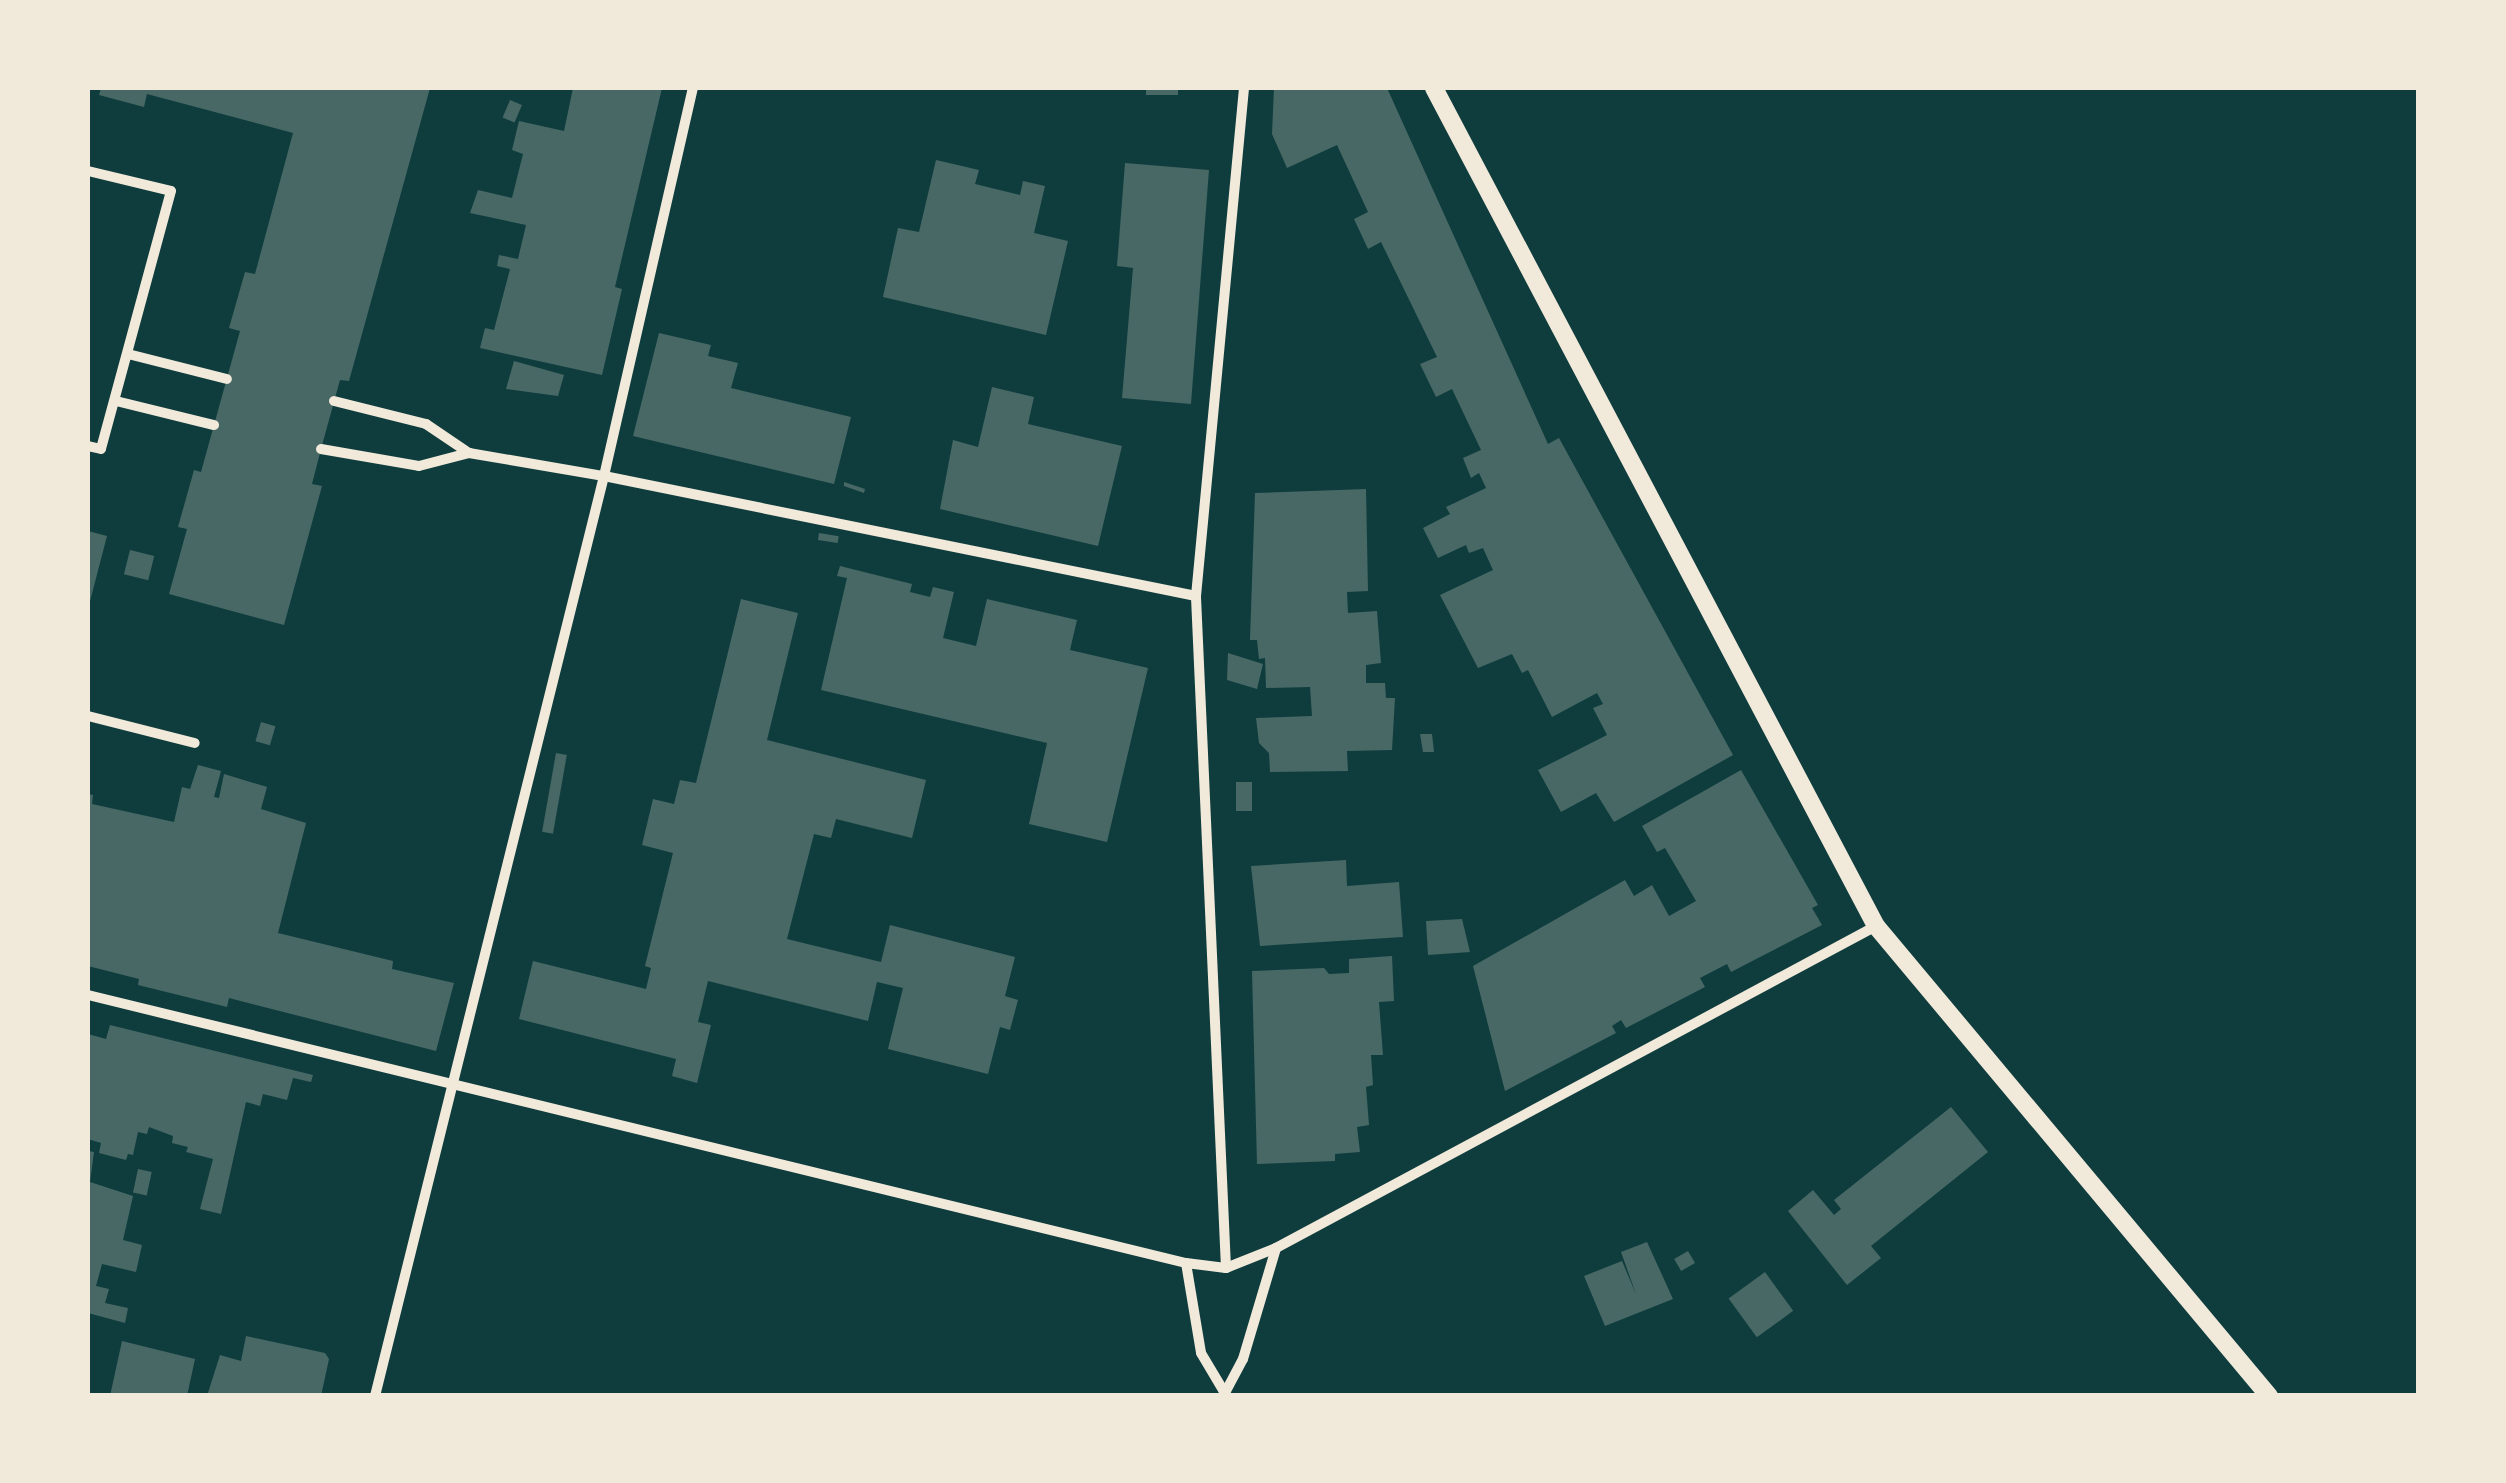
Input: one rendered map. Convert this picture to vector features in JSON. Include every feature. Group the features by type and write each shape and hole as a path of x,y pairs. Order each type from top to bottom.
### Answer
{"street":[{"path":"376,1396 604,476 693,88"},
{"path":"1226,1268 1196,596 1244,88"},
{"path":"1434,88 1876,926 2270,1396"},
{"path":"88,172 171,191 101,449 88,446"},
{"path":"128,354 226,379"},
{"path":"116,400 214,426"},
{"path":"334,402 426,424 468,452 1196,596"},
{"path":"321,449 419,466 468,452"},
{"path":"88,716 195,743"},
{"path":"88,995 1186,1263 1226,1268 1276,1248 1876,926"},
{"path":"1226,1393 1242,1359 1276,1248"},
{"path":"1186,1263 1202,1353 1226,1393"}],"building":[{"path":"101,88 430,88 349,381 340,380 321,449 312,484 322,486 284,625 169,594 187,529 178,527 194,470 201,472 240,331 229,328 245,272 255,274 293,133 147,94 144,107 99,95"},
{"path":"573,88 662,88 615,287 622,289 602,375 480,348 485,328 494,330 510,269 497,266 499,255 518,259 526,225 470,213 478,190 512,198 523,154 512,150 519,121 564,131"},
{"path":"1146,88 1178,88 1178,95 1146,95"},
{"path":"1274,88 1387,88 1548,444 1559,438 1733,755 1614,822 1596,793 1561,812 1538,770 1607,735 1593,708 1603,704 1597,693 1552,717 1528,670 1522,673 1512,654 1478,668 1440,595 1493,570 1483,548 1469,553 1466,545 1438,558 1423,528 1450,514 1446,507 1486,488 1479,473 1471,478 1463,458 1481,450 1452,389 1436,397 1420,364 1437,357 1381,242 1368,249 1354,219 1368,212 1337,145 1287,168 1272,134"},
{"path":"510,100 522,105 515,123 503,117"},
{"path":"936,160 979,170 975,184 1020,195 1023,181 1045,186 1034,233 1068,241 1046,335 883,297 898,228 919,232"},
{"path":"1125,163 1209,170 1191,404 1122,398 1133,268 1117,266"},
{"path":"659,333 711,345 708,356 738,363 731,388 851,417 834,484 633,436"},
{"path":"514,361 564,375 558,396 506,389"},
{"path":"992,387 1034,397 1028,424 1122,446 1098,546 940,509 953,440 978,447"},
{"path":"844,482 865,489 864,493 844,486"},
{"path":"1366,489 1368,591 1347,592 1348,613 1377,611 1381,663 1366,665 1366,683 1385,683 1386,698 1395,698 1392,750 1347,751 1348,771 1270,772 1269,753 1259,743 1256,718 1312,716 1310,687 1266,688 1265,658 1259,659 1257,640 1250,640 1255,493"},
{"path":"88,531 107,536 89,605 88,605"},
{"path":"819,533 839,536 838,543 818,540"},
{"path":"130,550 154,556 148,580 124,574"},
{"path":"840,566 912,584 910,592 930,597 933,587 954,592 943,638 976,646 987,599 1077,620 1070,650 1148,668 1107,842 1029,824 1047,743 821,690 847,578 837,576"},
{"path":"741,599 798,613 767,740 926,780 912,838 836,819 831,838 814,834 787,939 881,962 890,925 1015,957 1005,996 1018,1000 1010,1030 1000,1027 988,1074 888,1049 903,988 877,982 868,1021 708,981 698,1022 711,1025 697,1083 672,1076 676,1059 519,1019 533,961 646,989 651,968 645,966 673,853 642,845 653,799 674,804 680,780 696,783"},
{"path":"1228,653 1263,664 1257,689 1227,680"},
{"path":"261,722 275,726 270,745 255,741"},
{"path":"1420,734 1432,734 1434,752 1423,752"},
{"path":"556,753 567,755 553,834 542,832"},
{"path":"198,765 221,771 214,797 219,798 224,774 267,787 261,809 306,823 278,933 393,961 392,969 454,983 436,1051 229,998 227,1007 138,985 139,979 88,966 88,794 93,795 92,804 174,822 182,787 190,789"},
{"path":"1741,770 1818,905 1812,908 1822,925 1731,972 1727,964 1700,978 1705,987 1626,1028 1621,1020 1612,1026 1616,1033 1505,1091 1473,966 1625,880 1634,896 1652,885 1669,916 1696,901 1665,848 1657,852 1642,826"},
{"path":"1236,782 1252,782 1252,811 1236,811"},
{"path":"1346,860 1347,886 1399,882 1403,937 1260,946 1251,866"},
{"path":"1462,919 1470,952 1428,955 1426,921"},
{"path":"1392,956 1394,1001 1379,1002 1383,1055 1371,1055 1373,1085 1366,1087 1369,1125 1357,1127 1360,1152 1335,1154 1335,1161 1257,1164 1252,971 1324,968 1329,974 1349,973 1349,959"},
{"path":"110,1025 313,1075 311,1082 293,1078 287,1100 263,1094 260,1106 246,1102 221,1214 200,1209 213,1159 186,1152 188,1147 172,1143 173,1136 149,1127 147,1134 138,1132 133,1155 128,1154 126,1160 99,1153 101,1143 88,1139 88,1034 106,1039"},
{"path":"1951,1107 1988,1152 1871,1246 1881,1258 1847,1285 1788,1211 1813,1190 1834,1215 1841,1209 1834,1200"},
{"path":"88,1151 94,1152 90,1182 133,1196 123,1240 142,1245 136,1272 102,1264 96,1286 109,1289 105,1303 128,1308 125,1323 88,1313"},
{"path":"138,1169 152,1172 147,1195 133,1192"},
{"path":"1647,1242 1673,1299 1605,1326 1584,1276 1622,1261 1636,1294 1621,1252"},
{"path":"1688,1251 1695,1263 1681,1271 1674,1259"},
{"path":"1765,1272 1793,1311 1757,1337 1729,1298"},
{"path":"246,1336 325,1353 329,1359 321,1396 207,1396 220,1355 241,1361"},
{"path":"122,1341 195,1359 187,1396 110,1396"}]}
